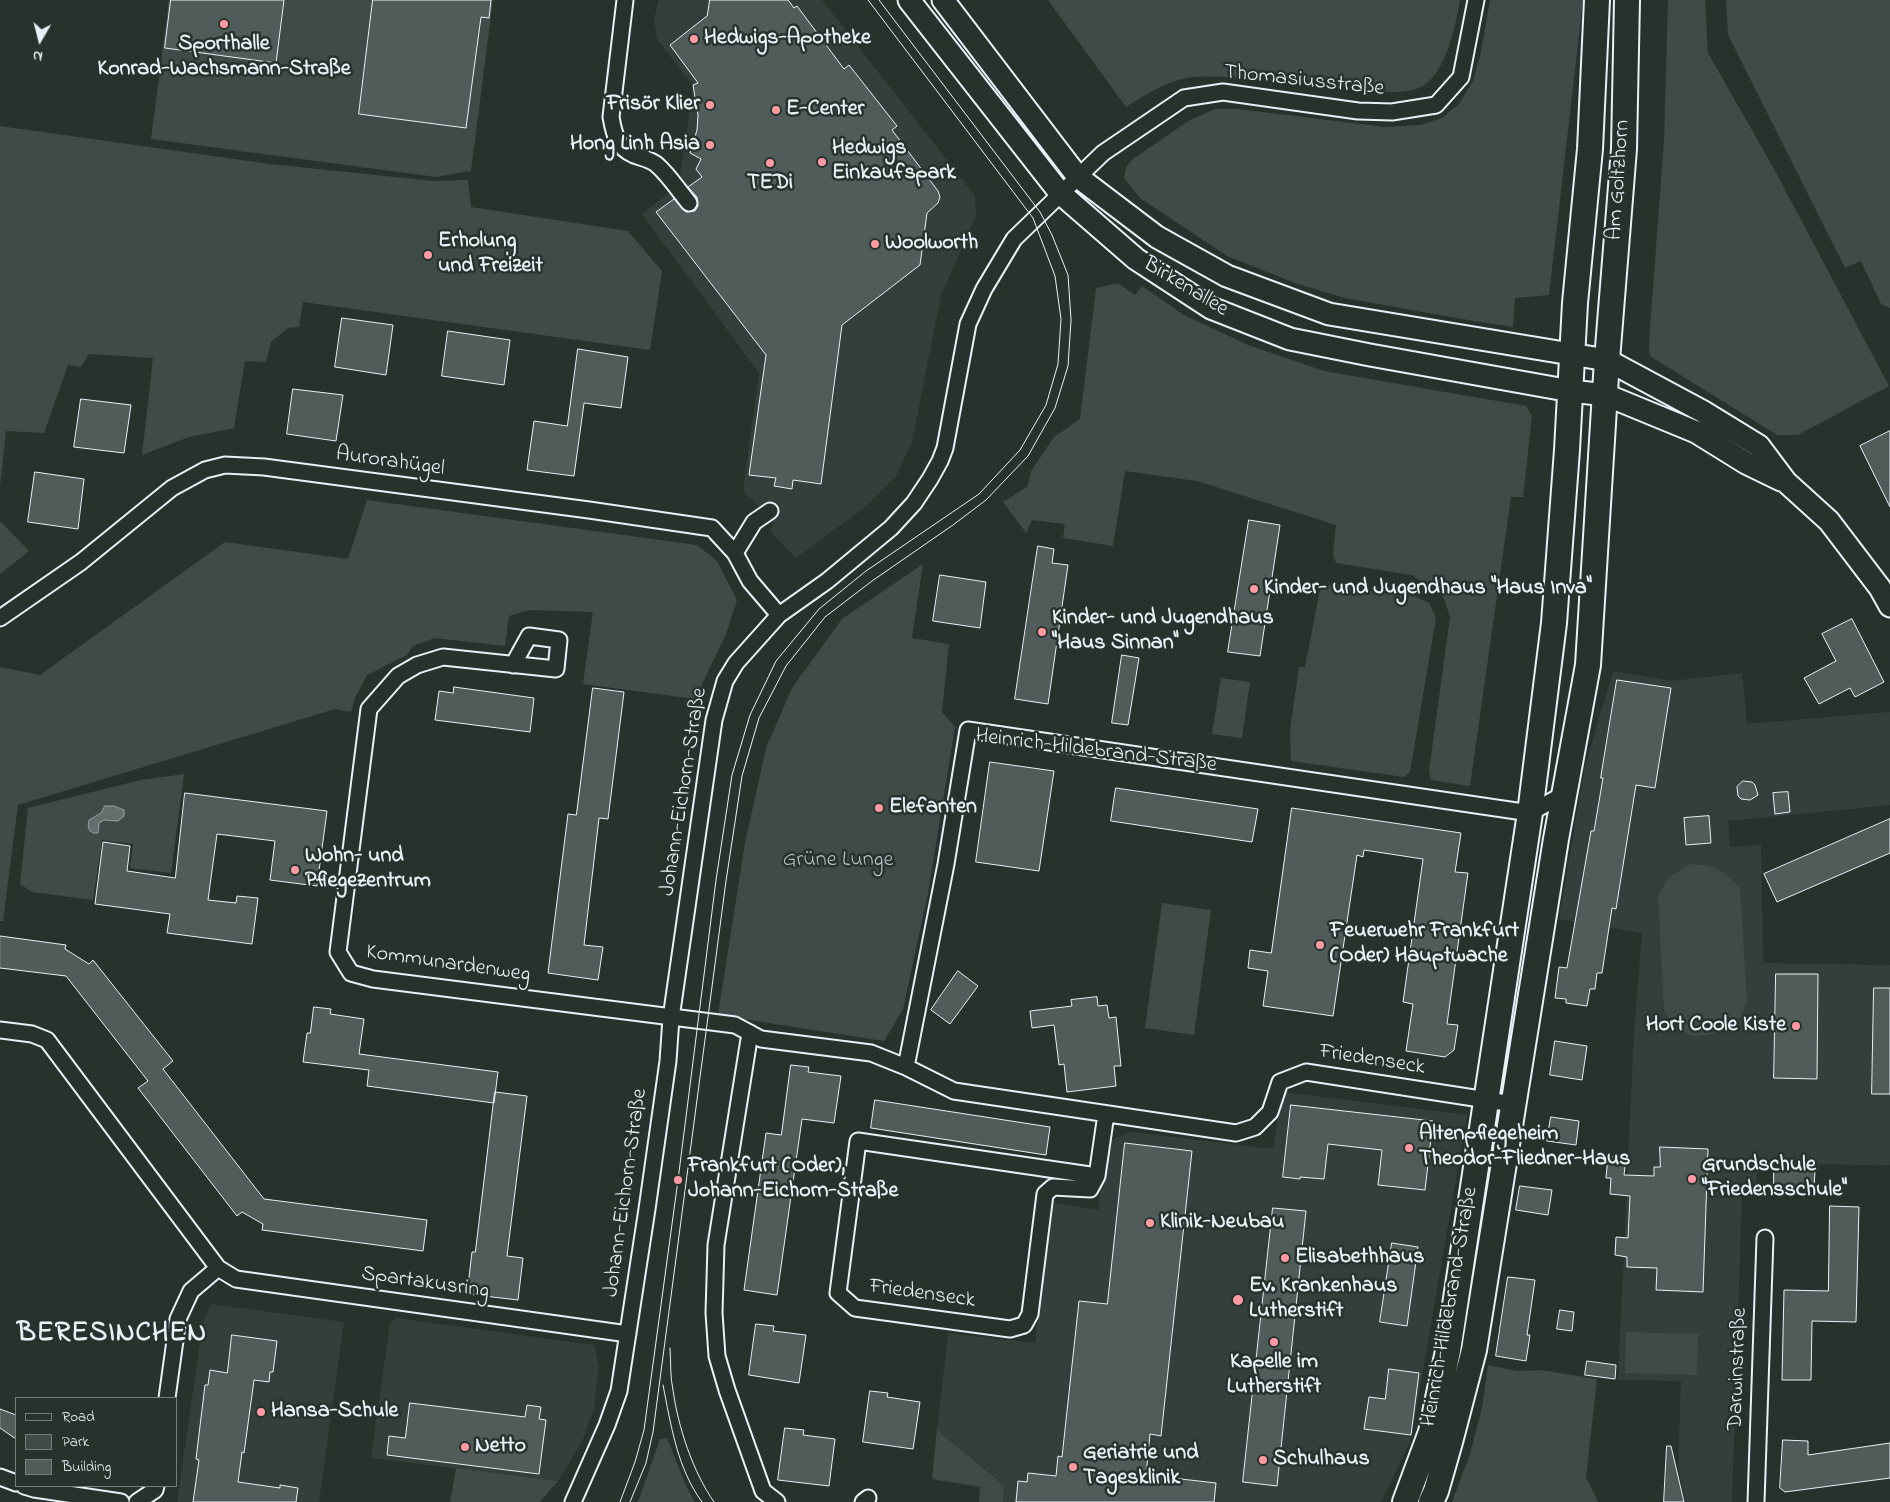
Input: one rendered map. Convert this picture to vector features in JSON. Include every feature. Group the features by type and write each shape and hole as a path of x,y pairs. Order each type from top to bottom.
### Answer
{"main road":[{"name":"Am Goltzhorn","path":"1572,355 1590,149 1598,0"},
{"name":"Am Goltzhorn","path":"1607,360 1624,149 1627,0"},
{"name":"Heinrich-Hildebrand-Straße","path":"1405,1502 1430,1432 1448,1351 1530,813 1554,623 1572,355"},
{"name":"Heinrich-Hildebrand-Straße","path":"1431,1502 1450,1442 1474,1350 1556,839 1588,665 1607,360"}],"street":[{"path":"625,0 611,117 613,132 622,147 632,154 655,164 670,179 688,203"},
{"name":"Birkenallee","path":"909,0 1060,193 1136,259 1211,308 1290,339 1370,355 1606,395 1696,432 1746,463 1786,482"},
{"name":"Birkenallee","path":"943,0 1078,178 1157,238 1219,272 1329,314 1607,360"},
{"name":"Thomasiusstraße","path":"1078,178 1103,153 1184,98 1223,92 1358,111 1392,112 1436,105 1461,77 1476,0"},
{"name":"Johann-Eichorn-Straße","path":"573,1502 607,1424 619,1391 668,1061 672,1018 714,720 725,681 736,663 778,614 826,581 891,528 914,503 930,479 945,448 968,324 984,289 1014,239 1060,193 1078,178"},
{"path":"1607,360 1702,411 1759,446 1786,482 1829,521 1880,588 1890,606"},
{"name":"Aurorahügel","path":"0,618 81,562 172,488 205,470 225,465 264,467 712,528 735,553 750,581 778,614"},
{"path":"735,553 754,522 770,511"},
{"name":"Kommunardenweg","path":"513,665 442,657 417,665 398,676 369,709 338,952 352,973 373,979 580,1004 672,1018"},
{"name":"Heinrich-Hildebrand-Straße","path":"906,1067 946,864 968,730 1530,813"},
{"path":"1530,813 1564,794"},
{"name":"Friedenseck","path":"672,1018 735,1025 761,1039 871,1054 906,1067 954,1091 1236,1133 1255,1127 1270,1112 1280,1082 1306,1072 1513,1104"},
{"name":"Spartakusring","path":"0,1030 32,1034 47,1040 218,1268 236,1279 628,1334"},
{"path":"750,1033 716,1245 714,1313 717,1356 727,1390 763,1491 777,1502"},
{"path":"1097,1176 1106,1114"},
{"name":"Friedenseck","path":"858,1141 1097,1176 1090,1189 1053,1187 1045,1194 1030,1314 1024,1325 1010,1329 855,1308 838,1292 858,1141"},
{"name":"Darwinstraße","path":"1756,1502 1764,1238"},
{"path":"166,1397 178,1320 192,1291 218,1268"},
{"path":"0,1477 15,1483"},
{"path":"27,1487 121,1502"},
{"path":"137,1502 155,1490 156,1487"}],"shaded area":[{"path":"659,0 822,0 975,196 976,216 941,296 912,442 896,476 864,508 796,558 769,530 775,524 743,490 759,373 642,214 679,185 693,86 657,39 654,19"},
{"name":"Grundschule \"Friedensschule\"","path":"1613,671 1671,681 1742,673 1747,724 1890,712 1890,805 1728,821 1730,847 1761,845 1763,963 1890,965 1890,1165 1757,1164 1757,1193 1742,1195 1732,1502 1686,1502 1678,1467 1681,1381 1618,1380 1634,1032 1642,933 1559,919 1585,766"},
{"path":"105,806 114,806 124,810 124,816 118,821 104,820 99,823 98,833 93,833 88,826 89,820 101,813"},
{"name":"Ev. Krankenhaus Lutherstift","path":"1282,1092 1467,1115 1411,1440 1381,1502 1003,1502 1004,1484 937,1430 948,1333 1035,1343 1053,1203 1098,1210 1107,1142 1131,1132 1273,1149"},
{"name":"Hansa-Schule","path":"211,1304 344,1322 319,1502 177,1502 203,1322"},
{"path":"396,1318 594,1345 599,1366 594,1408 582,1442 558,1481 371,1458 390,1323"}],"green space":[{"path":"169,0 493,0 471,171 436,177 151,139"},
{"path":"1048,0 1460,0 1453,35 1444,59 1431,79 1423,86 1414,90 1380,92 1267,79 1199,77 1185,78 1167,84 1126,107"},
{"path":"1490,0 1583,0 1549,295 1515,298 1513,327 1345,298 1295,283 1227,256 1140,198 1124,178 1126,167 1133,159 1190,120 1215,109 1238,109 1385,127 1421,125 1442,118 1459,104 1473,81 1481,52"},
{"path":"1668,0 1705,0 1708,53 1773,167 1889,386 1798,435 1777,435 1650,356 1649,343 1664,140"},
{"path":"1726,0 1890,0 1890,308 1881,304 1861,261 1845,268 1728,35"},
{"path":"0,126 270,164 433,181 468,180 471,207 628,231 662,271 650,350 303,302 299,327 288,328 271,342 266,362 245,361 234,428 189,437 142,455 153,358 89,354 81,367 68,365 44,433 6,431 0,487"},
{"path":"1118,283 1135,295 1142,286 1184,315 1248,345 1324,371 1526,406 1532,416 1523,497 1511,497 1470,786 1431,780 1429,771 1450,617 1444,598 1412,575 1336,563 1333,554 1336,525 1197,481 1125,471 1113,546 1063,538 1065,524 1032,520 1026,533 1003,502 1028,486 1031,471 1054,437 1080,419 1096,288"},
{"path":"367,500 697,545 717,561 737,600 726,634 695,699 583,684 593,612 529,610 509,616 505,646 435,638 413,646 407,655 367,675 355,698 351,712 335,709 18,805 3,921 0,921 0,667 40,675 225,542 348,559"},
{"path":"0,521 29,551 0,574"},
{"name":"Grüne Lunge","path":"923,564 912,638 949,644 942,712 955,727 928,893 903,1009 884,1041 718,1015 745,843 766,748 792,688 842,619"},
{"path":"1321,584 1416,597 1429,603 1436,618 1410,772 1404,777 1291,761 1290,730 1299,667 1305,667"},
{"path":"1221,678 1250,682 1242,738 1212,734"},
{"path":"184,774 171,873 130,868 133,844 102,840 93,900 32,892 20,884 28,808 141,780"},
{"path":"1690,864 1713,867 1740,888 1747,1001 1734,1024 1724,1030 1703,1036 1686,1033 1664,1011 1658,896 1668,878"},
{"path":"1162,903 1211,910 1194,1035 1145,1028"},
{"path":"1626,1332 1698,1334 1697,1375 1625,1373"},
{"path":"1488,1365 1517,1371 1541,1370 1597,1379 1586,1477 1598,1502 1452,1502 1470,1454 1482,1408"},
{"path":"937,1430 1004,1485 1003,1502 979,1502 980,1487 932,1479"},
{"path":"667,1438 686,1486 695,1502 638,1502 660,1439"},
{"path":"456,1468 558,1481 540,1502 450,1502"}],"building":[{"name":"Sporthalle Konrad-Wachsmann-Straße","path":"171,0 284,0 276,63 165,48"},
{"path":"373,0 491,0 489,18 481,17 466,128 359,114"},
{"name":"Hedwigs Einkaufspark","path":"710,0 788,0 794,8 797,6 844,69 849,65 897,126 892,130 938,191 940,197 938,203 927,213 920,265 842,325 821,484 793,480 792,489 774,486 776,478 749,475 766,355 656,212 674,199 686,212 695,211 698,206 697,197 688,187 702,177 696,169 701,159 690,153 697,130 698,115 693,85 698,83 670,45 707,16"},
{"path":"342,318 393,325 386,375 335,367"},
{"path":"448,331 510,340 504,385 442,376"},
{"path":"578,349 628,357 621,408 584,403 574,476 527,470 534,421 567,426"},
{"path":"293,389 343,395 336,441 287,434"},
{"path":"81,399 131,405 124,453 74,447"},
{"path":"1890,431 1890,507 1860,446"},
{"path":"35,472 84,479 78,529 28,522"},
{"name":"Kinder- und Jugendhaus \"Haus Inva\"","path":"1249,520 1280,525 1260,656 1228,652"},
{"name":"Kinder- und Jugendhaus \"Haus Sinnan\"","path":"1038,546 1054,549 1052,563 1068,565 1048,704 1015,699"},
{"path":"940,575 986,582 980,628 933,621"},
{"path":"1852,619 1884,682 1855,697 1850,688 1819,704 1804,678 1836,661 1822,634"},
{"path":"1122,655 1139,658 1128,725 1112,723"},
{"path":"1617,680 1671,688 1655,788 1636,785 1616,909 1612,908 1602,973 1597,973 1595,989 1590,989 1587,1006 1566,1003 1566,999 1555,998 1559,967 1567,968 1591,831 1594,831"},
{"path":"454,687 534,698 530,732 435,720 439,691 453,693"},
{"path":"593,688 624,692 608,819 599,818 584,945 603,947 598,980 548,973 568,814 576,815"},
{"path":"990,762 1054,771 1039,871 976,862"},
{"path":"1743,781 1752,782 1758,795 1750,800 1741,799 1738,796 1737,787"},
{"path":"1116,788 1258,809 1252,842 1111,821"},
{"path":"1788,792 1790,812 1775,814 1773,793"},
{"name":"Wohn- und Pflegezentrum","path":"185,793 327,811 317,886 270,880 275,841 217,834 208,900 236,903 237,896 258,898 252,944 167,933 170,914 95,904 103,842 130,846 127,871 175,878"},
{"path":"1292,808 1461,833 1455,872 1468,873 1447,1024 1458,1025 1454,1050 1445,1057 1406,1051 1413,1004 1403,1002 1423,859 1364,850 1363,857 1357,855 1333,1016 1263,1006 1268,971 1248,968 1250,950 1271,953"},
{"path":"1709,816 1711,843 1686,845 1684,818"},
{"path":"1890,819 1890,853 1777,902 1764,874"},
{"path":"0,936 66,945 65,949 89,964 93,960 173,1061 163,1069 264,1199 427,1220 423,1251 262,1230 263,1224 242,1212 237,1216 138,1088 148,1081 66,976 0,968"},
{"path":"958,971 978,986 950,1024 931,1010"},
{"name":"Hort Coole Kiste","path":"1776,974 1818,974 1817,1079 1774,1078"},
{"path":"1874,988 1890,988 1890,1094 1872,1094"},
{"path":"1097,997 1098,1006 1107,1005 1109,1018 1116,1017 1121,1066 1114,1066 1116,1086 1067,1092 1064,1064 1059,1065 1054,1025 1032,1028 1030,1011 1072,1006 1071,1000"},
{"path":"314,1007 331,1009 330,1014 364,1019 359,1054 498,1072 494,1103 367,1086 369,1070 303,1062 307,1033 310,1033"},
{"path":"1555,1041 1587,1046 1582,1080 1550,1075"},
{"path":"791,1065 809,1067 808,1072 841,1076 834,1123 802,1119 777,1295 744,1290 766,1133 781,1135"},
{"path":"495,1092 527,1096 507,1256 523,1258 518,1300 467,1294 472,1252 475,1252"},
{"path":"875,1100 1050,1127 1046,1155 871,1128"},
{"name":"Altenpflegeheim Theodor-Fliedner-Haus","path":"1291,1105 1433,1121 1425,1190 1378,1185 1382,1150 1328,1144 1324,1179 1283,1177"},
{"path":"1551,1117 1579,1121 1576,1145 1547,1141"},
{"name":"Klinik-Neubau","path":"1125,1143 1192,1151 1161,1436 1150,1434 1146,1475 1216,1483 1214,1502 1016,1502 1018,1481 1027,1482 1028,1473 1056,1476 1058,1456 1062,1457 1079,1301 1107,1304"},
{"path":"1660,1147 1708,1149 1703,1292 1656,1290 1657,1268 1627,1267 1627,1257 1615,1255 1616,1237 1628,1238 1630,1196 1610,1194 1611,1178 1606,1178 1608,1156 1626,1158 1624,1175 1654,1176 1654,1167 1660,1167"},
{"path":"1774,1169 1815,1170 1814,1188 1774,1187"},
{"path":"1520,1186 1552,1190 1548,1215 1516,1210"},
{"path":"1830,1206 1859,1207 1856,1322 1812,1321 1811,1380 1782,1380 1784,1290 1828,1291"},
{"path":"1273,1208 1306,1211 1277,1486 1243,1482"},
{"path":"1392,1243 1418,1247 1407,1326 1380,1322"},
{"path":"1508,1277 1535,1280 1527,1335 1530,1335 1526,1361 1496,1356"},
{"path":"1560,1310 1574,1312 1572,1331 1557,1329"},
{"path":"756,1324 774,1326 773,1331 806,1335 799,1383 749,1375"},
{"path":"232,1335 277,1341 273,1372 270,1372 269,1382 254,1380 238,1482 280,1488 280,1485 298,1488 296,1502 193,1502 199,1460 196,1459 205,1385 208,1385 210,1370 227,1373"},
{"path":"1587,1361 1616,1365 1615,1379 1585,1375"},
{"path":"1389,1369 1419,1373 1411,1435 1364,1429 1369,1397 1385,1399"},
{"path":"870,1391 888,1393 887,1397 920,1402 913,1449 863,1442"},
{"name":"Netto","path":"410,1403 525,1417 527,1405 541,1407 539,1419 546,1420 539,1474 387,1455 389,1436 405,1438"},
{"path":"0,1409 15,1415 15,1438 0,1428"},
{"path":"785,1428 804,1430 803,1435 835,1439 829,1486 778,1480"},
{"path":"1783,1440 1808,1441 1808,1455 1890,1443 1890,1478 1785,1492 1780,1488"},
{"path":"1667,1446 1671,1446 1684,1502 1664,1502"}],"tram line":[{"path":"620,1502 635,1462 644,1430 716,880 732,775 750,715 776,661 819,609 866,571 979,494 1020,450 1046,405 1058,364 1061,319 1055,276 1033,218 868,0"},
{"path":"630,1502 646,1463 653,1432 726,881 742,776 759,718 786,666 825,617 986,500 1028,456 1055,408 1068,366 1071,320 1068,275 1052,235 1040,212 879,0"},
{"path":"670,1348 672,1385 683,1434 699,1477 714,1502"},
{"path":"663,1385 676,1446 686,1475 702,1502"}],"place":[{"name":"Sporthalle Konrad-Wachsmann-Straße","path":"224,24"},
{"name":"Hedwigs-Apotheke","path":"694,39"},
{"name":"Frisör Klier","path":"710,105"},
{"name":"E-Center","path":"776,110"},
{"name":"Hong Linh Asia","path":"710,145"},
{"name":"Hedwigs Einkaufspark","path":"822,162"},
{"name":"TEDi","path":"770,163"},
{"name":"Woolworth","path":"875,244"},
{"name":"Erholung und Freizeit","path":"428,255"},
{"name":"Kinder- und Jugendhaus \"Haus Inva\"","path":"1254,589"},
{"name":"Kinder- und Jugendhaus \"Haus Sinnan\"","path":"1042,632"},
{"name":"Elefanten","path":"879,808"},
{"name":"Wohn- und Pflegezentrum","path":"295,870"},
{"name":"Feuerwehr Frankfurt (Oder) Hauptwache","path":"1320,945"},
{"name":"Hort Coole Kiste","path":"1796,1026"},
{"name":"Altenpflegeheim Theodor-Fliedner-Haus","path":"1409,1148"},
{"name":"Grundschule \"Friedensschule\"","path":"1692,1179"},
{"name":"Frankfurt (Oder), Johann-Eichorn-Straße","path":"678,1180"},
{"name":"Klinik-Neubau","path":"1150,1223"},
{"name":"Elisabethhaus","path":"1285,1258"},
{"name":"Ev. Krankenhaus Lutherstift","path":"1238,1300"},
{"name":"Kapelle im Lutherstift","path":"1274,1342"},
{"name":"Hansa-Schule","path":"261,1412"},
{"name":"Netto","path":"465,1447"},
{"name":"Schulhaus","path":"1263,1460"},
{"name":"Geriatrie und Tagesklinik","path":"1073,1467"}],"district":[{"name":"BERESINCHEN","path":"112,1335"}]}
